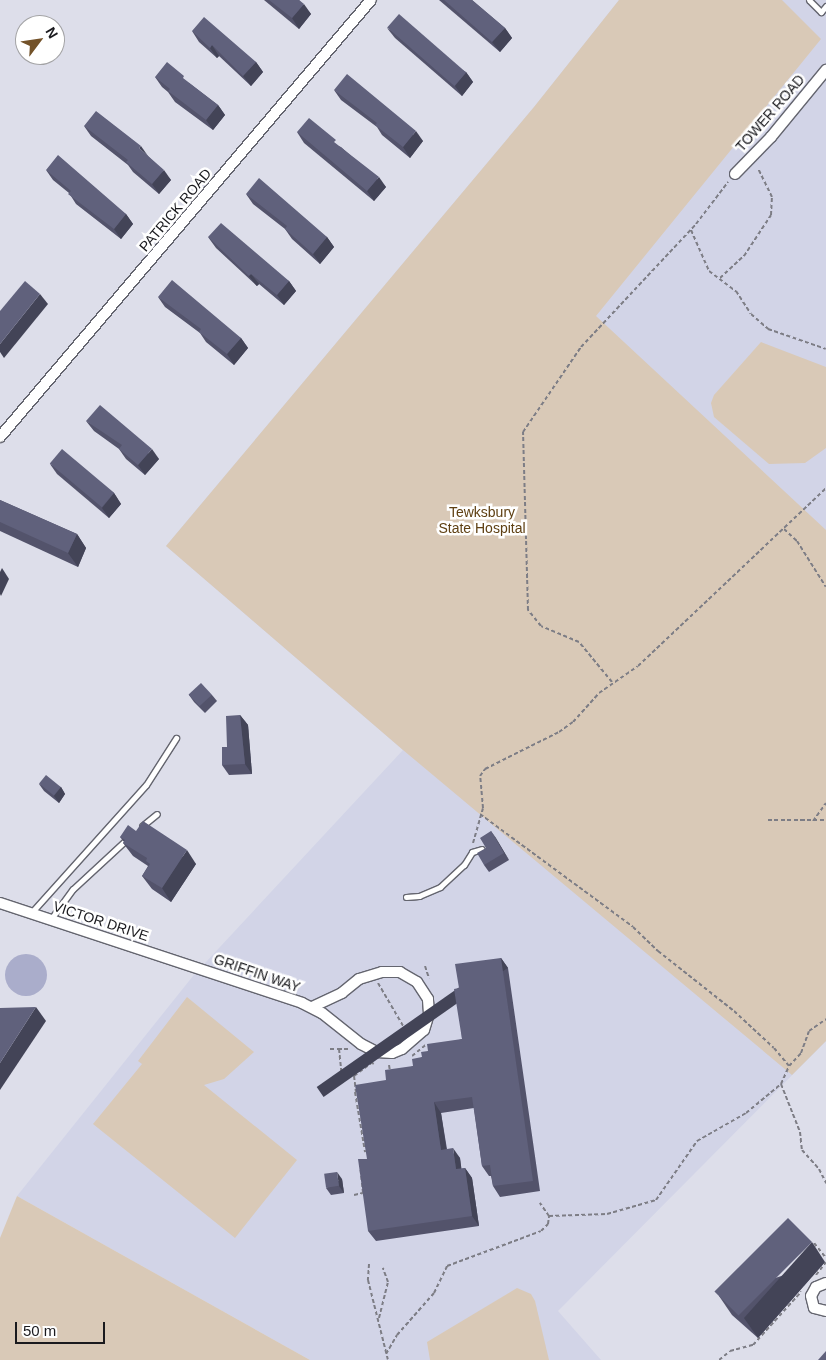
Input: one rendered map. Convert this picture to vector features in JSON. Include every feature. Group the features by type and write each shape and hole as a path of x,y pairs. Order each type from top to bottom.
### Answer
{"street":[{"name":"PATRICK ROAD","path":"0,437 371,0"},
{"name":"TOWER ROAD","path":"735,174 826,70"},
{"name":"VICTOR DRIVE","path":"0,903 193,966"},
{"name":"GRIFFIN WAY","path":"193,966 312,1008 361,1044 377,1052 392,1053 412,1041 424,1030 429,1014 428,999 417,982 400,972 374,974 359,979 342,993 312,1008"},
{"path":"826,1283 816,1287 811,1296 814,1308 826,1311"}],"lane":[{"path":"809,0 821,12 826,6"},
{"path":"31,913 146,785 176,738"},
{"path":"138,830 157,814"},
{"path":"51,919 73,889 131,835"},
{"path":"406,897 419,896 440,887 464,865 472,852 482,849"}],"path":[{"path":"720,278 744,256 771,215 772,197 753,155"},
{"path":"612,682 579,642 541,626 528,610 523,432 581,347 691,230 735,174"},
{"path":"691,230 704,262 768,330 826,349"},
{"path":"472,852 480,814 480,776 485,769 560,732 612,682 638,666 826,488"},
{"path":"784,528 797,541 826,587"},
{"path":"813,821 826,803"},
{"path":"480,814 633,927 658,951 734,1011 774,1048 789,1066"},
{"path":"768,820 826,820"},
{"path":"374,974 419,1053"},
{"path":"549,1216 607,1214 651,1203 672,1180 697,1141 746,1113 781,1084 789,1066 801,1053 810,1031 826,1020"},
{"path":"330,1048 339,1049"},
{"path":"389,1065 391,1080"},
{"path":"354,1076 366,1155"},
{"path":"781,1084 800,1132 802,1150 819,1169 826,1183"},
{"path":"355,1092 364,1091"},
{"path":"354,1194 363,1193 358,1166 367,1164"},
{"path":"386,1354 397,1335 434,1293 447,1266 541,1231 548,1224 549,1216 540,1203"},
{"path":"814,1243 826,1258"},
{"path":"369,1264 368,1280 388,1360"},
{"path":"811,1281 825,1265"},
{"path":"378,1320 388,1282 383,1268"},
{"path":"719,1360 730,1351 753,1345 805,1287"}],"shaded area":[{"name":"Tewksbury State Hospital","path":"619,0 826,0 826,1041 558,1311 601,1360 310,1360 17,1196 193,976 403,750 166,546 534,107"},
{"path":"30,954 38,957 44,963 47,975 44,987 38,993 22,996 14,993 8,987 5,971 8,963 14,957"}],"green space":[{"name":"Tewksbury State Hospital","path":"619,0 782,0 821,39 596,316 826,530 826,1041 792,1075 403,750 166,546 534,107"},
{"path":"761,342 826,367 826,448 805,463 769,464 714,417 711,403 714,395"},
{"path":"187,997 254,1052 224,1079 204,1085 297,1160 235,1238 93,1124 142,1064 138,1061"},
{"path":"17,1196 310,1360 0,1360 0,1238"},
{"path":"517,1288 531,1294 535,1301 549,1360 430,1360 427,1342"}],"building":[{"path":"269,0 299,0 304,4 292,18"},
{"path":"444,0 472,0 505,28 492,42"},
{"path":"399,14 466,72 454,86 387,28"},
{"path":"204,17 256,62 243,76 212,45 210,48 192,31"},
{"path":"167,62 184,76 183,78 218,105 206,120 168,91 170,89 155,77"},
{"path":"347,74 416,131 403,147 375,125 377,123 334,90"},
{"path":"96,111 141,146 139,148 164,170 152,184 126,162 128,160 84,126"},
{"path":"309,118 336,140 334,142 379,177 367,191 297,132"},
{"path":"58,155 126,214 114,229 68,194 71,191 46,170"},
{"path":"259,178 327,237 313,254 285,229 287,226 246,194"},
{"path":"221,223 289,281 277,295 251,274 249,276 208,237"},
{"path":"172,280 241,338 227,354 199,332 201,329 158,297"},
{"path":"25,281 40,294 0,344 0,311"},
{"path":"100,405 152,449 138,465 119,449 122,445 86,421"},
{"path":"62,449 114,493 102,507 50,464"},
{"path":"0,500 77,534 68,553 0,522"},
{"path":"201,683 212,695 199,706 189,695"},
{"path":"240,715 245,764 222,765 222,747 227,747 226,716"},
{"path":"46,775 61,787 54,796 39,784"},
{"path":"143,821 187,850 162,888 142,876 150,864 146,861 147,858 123,843 125,840 120,837 128,825 136,831"},
{"path":"491,831 504,853 484,865 477,853 486,848 480,838"},
{"path":"501,958 533,1181 493,1186 490,1165 482,1166 472,1097 434,1102 441,1150 453,1148 456,1169 465,1168 472,1216 368,1231 358,1159 367,1159 355,1085 386,1080 385,1070 413,1066 412,1059 422,1057 421,1052 428,1051 427,1044 462,1039 454,989 459,988 455,964"},
{"path":"36,1007 0,1063 0,1008"},
{"path":"337,1172 339,1186 326,1188 324,1174"},
{"path":"788,1218 812,1242 739,1316 714,1292"},
{"path":"826,1351 826,1360 818,1360"}]}
